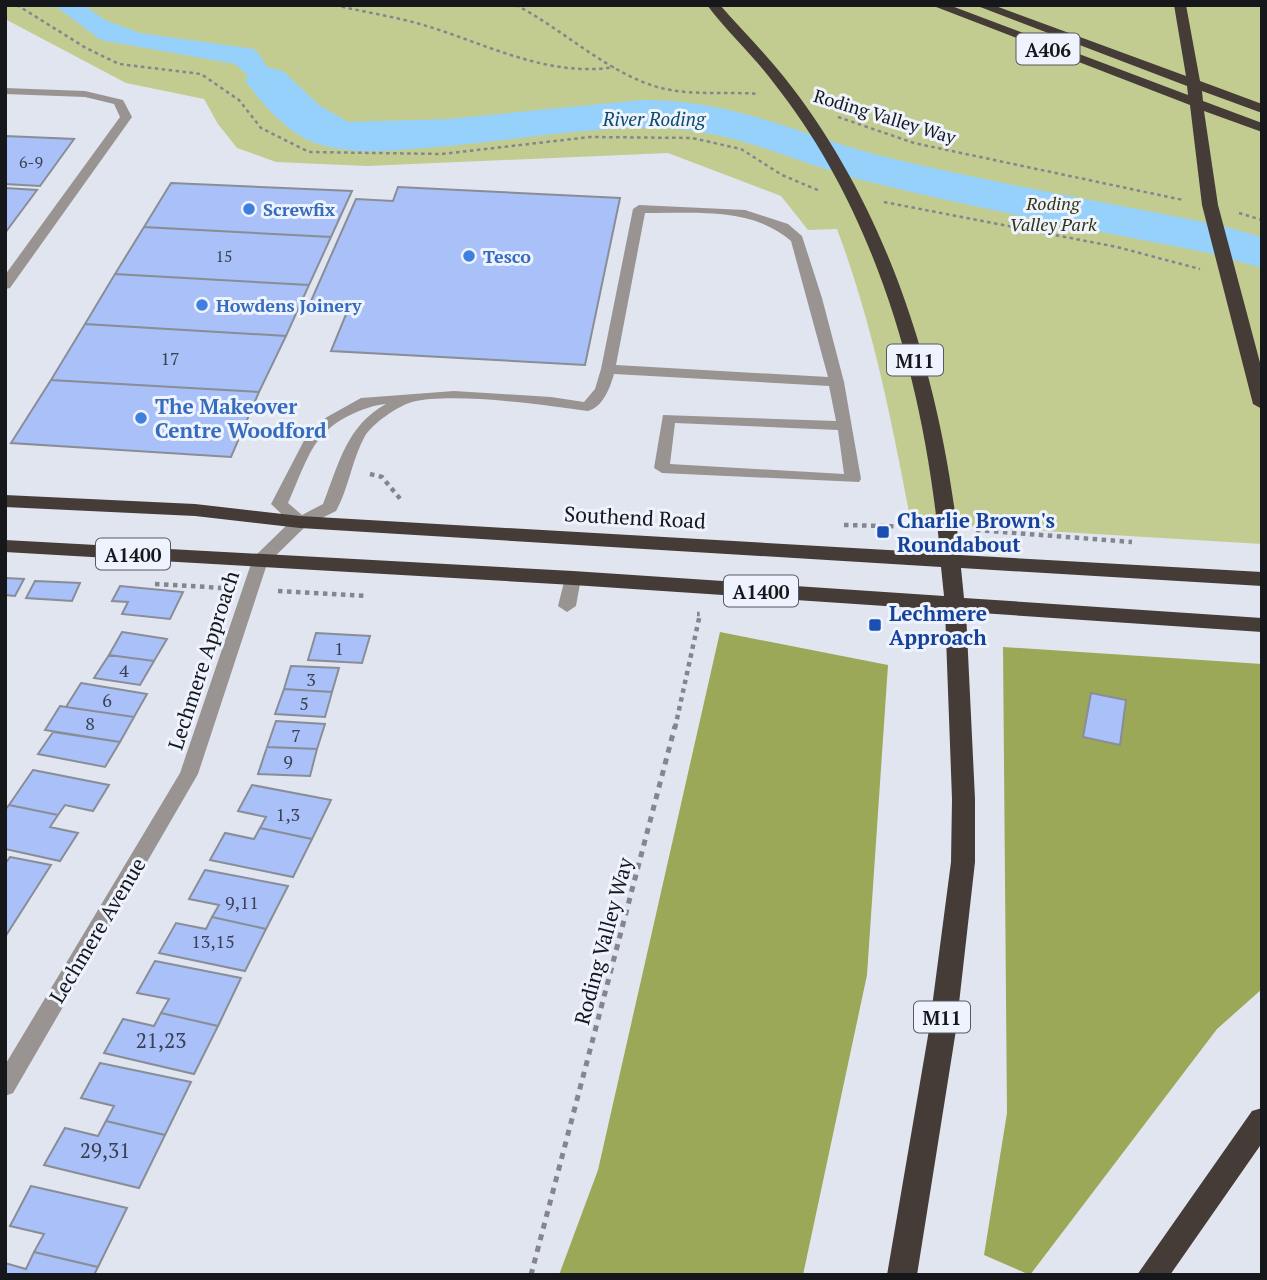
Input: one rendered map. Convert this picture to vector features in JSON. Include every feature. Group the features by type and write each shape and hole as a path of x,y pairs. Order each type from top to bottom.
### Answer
{"highway":[{"name":"A406","path":"937,5 1160,92 1262,128"},
{"name":"A406","path":"981,5 1262,109"},
{"path":"1180,5 1187,33 1201,156 1225,273 1262,404"},
{"name":"M11","path":"718,10 796,105 849,184 881,251 907,328 930,417 947,515 959,638 962,880 902,1275"},
{"name":"Southend Road","path":"5,501 195,510 300,522 1262,579"},
{"name":"A1400","path":"5,546 573,578 1262,625"},
{"path":"1152,1275 1262,1120"}],"street":[{"path":"5,91 85,94 119,102 126,117 5,285"},
{"path":"300,522 279,504 313,436 332,420 366,401 454,395 551,401 588,407 602,390 608,369 639,209 756,215 790,230 797,239 815,290 837,382 845,426 853,479 662,468 668,418 845,426"},
{"path":"608,369 837,382"},
{"path":"260,561 300,522 330,507 359,433 381,413 414,396"},
{"name":"Lechmere Approach","path":"189,774 260,561"},
{"path":"567,606 573,578"},
{"name":"Lechmere Avenue","path":"5,1086 189,774"}],"path":[{"path":"17,5 86,48 119,64 201,74 239,100 261,128 309,152 442,154 590,137 692,138 741,149 782,175 823,192"},
{"path":"335,5 418,24 557,66 601,70 614,67"},
{"path":"516,5 536,14 614,67 653,86 764,95"},
{"name":"Roding Valley Way","path":"837,117 914,143 1190,201"},
{"path":"881,202 1116,247 1202,270"},
{"path":"1237,212 1262,220"},
{"name":"Roding Valley Way","path":"531,1275 675,738 700,614"}],"green space":[{"name":"Roding Valley Park","path":"5,5 1262,5 1262,544 911,523 889,411 871,338 837,229 808,230 781,196 668,153 367,166 276,162 237,148 218,124 204,99 126,83 5,19"},
{"path":"720,632 888,665 867,975 803,1275 559,1275 598,1170"},
{"path":"1003,647 1262,664 1262,989 1217,1029 1030,1275 984,1255 1007,1113"}],"water":[{"path":"54,5 84,5 105,20 140,33 254,49 271,72 289,89 341,125 341,145 293,126 267,92 235,64 101,40"}],"building":[{"path":"5,136 74,139 40,186 5,184"},
{"name":"Screwfix","path":"171,183 352,191 331,237 144,227"},
{"name":"Tesco","path":"398,187 620,198 585,365 331,351 347,312 307,310 356,199 393,201"},
{"path":"5,188 37,190 5,233"},
{"path":"144,227 331,237 309,285 115,274"},
{"path":"115,274 309,285 286,336 85,324"},
{"path":"85,324 286,336 259,392 51,380"},
{"path":"51,380 259,392 231,457 11,443"},
{"path":"5,578 24,579 15,596 5,595"},
{"path":"35,581 80,583 72,601 26,598"},
{"path":"120,586 183,592 170,619 122,614 128,602 112,601"},
{"path":"122,632 167,639 154,661 109,655"},
{"path":"316,633 370,636 362,663 308,660"},
{"path":"109,655 154,661 140,685 94,678"},
{"path":"291,666 339,668 332,692 284,689"},
{"path":"81,683 147,694 134,717 66,707"},
{"path":"284,689 332,692 325,717 275,714"},
{"path":"1091,693 1126,700 1120,745 1083,737"},
{"path":"60,706 134,717 120,742 45,730"},
{"path":"276,721 325,724 317,749 267,747"},
{"path":"53,732 120,742 105,767 38,754"},
{"path":"267,747 317,749 310,776 258,774"},
{"path":"33,770 109,785 93,811 65,805 58,815 9,805"},
{"path":"252,785 331,800 312,839 260,828 266,817 238,811"},
{"path":"9,805 58,815 50,827 78,833 60,861 5,849 5,810"},
{"path":"260,828 312,839 293,877 210,860 225,833 254,839"},
{"path":"10,857 51,865 5,937 5,864"},
{"path":"205,870 288,886 266,929 212,917 219,905 189,899"},
{"path":"212,917 266,929 245,971 159,953 176,923 206,929"},
{"path":"155,961 241,978 218,1026 161,1013 169,999 137,993"},
{"path":"161,1013 218,1026 194,1074 104,1053 123,1019 154,1026"},
{"path":"100,1063 191,1082 165,1135 106,1121 114,1106 81,1098"},
{"path":"106,1121 165,1135 139,1188 44,1165 65,1128 98,1136"},
{"path":"31,1186 127,1208 98,1267 34,1252 44,1234 10,1226"},
{"path":"34,1252 98,1267 94,1275 5,1275 5,1263 26,1269"}],"waterway":[{"name":"River Roding","path":"267,80 310,121 327,131 348,136 448,133 577,118 642,114 700,116 752,128 877,169 1219,240 1262,253"}],"place":[{"name":"Screwfix","path":"249,209"},
{"name":"Tesco","path":"469,256"},
{"name":"Howdens Joinery","path":"202,305"},
{"name":"The Makeover Centre Woodford","path":"141,418"},
{"name":"Charlie Brown's Roundabout","path":"883,532"},
{"name":"Lechmere Approach","path":"875,625"}]}
